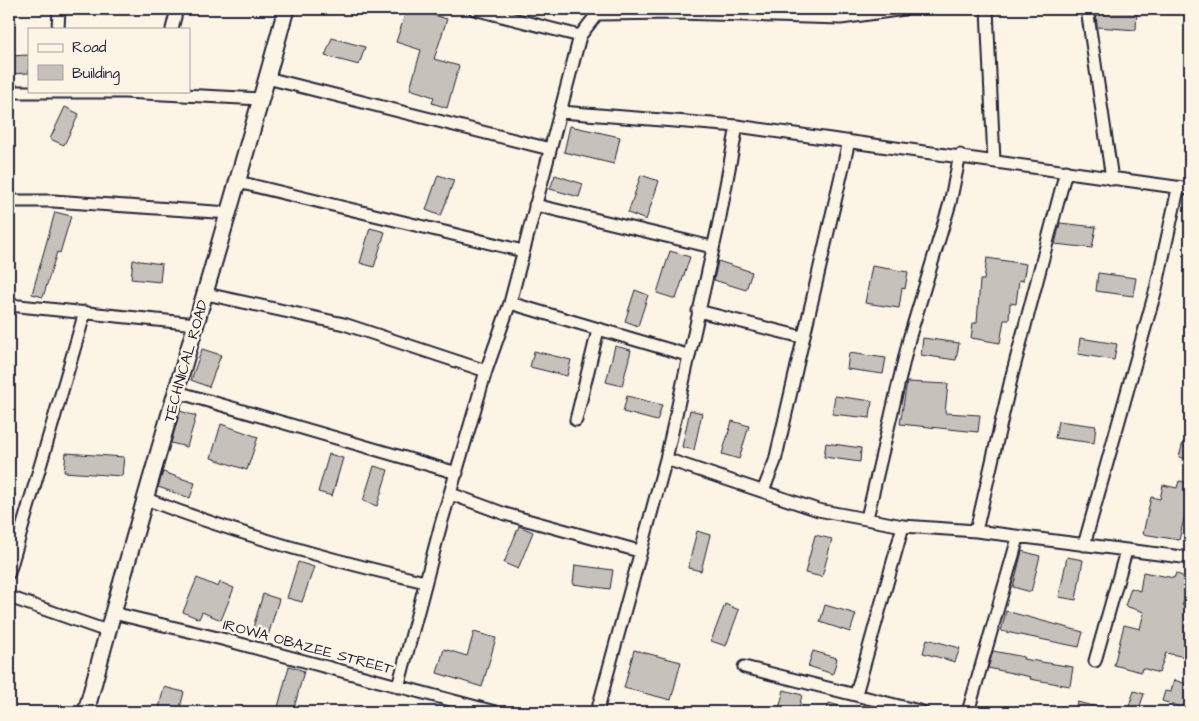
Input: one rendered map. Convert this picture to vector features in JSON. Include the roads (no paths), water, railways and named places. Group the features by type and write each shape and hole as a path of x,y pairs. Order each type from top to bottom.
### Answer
{"street":[{"path":"58,28 59,9"},
{"path":"172,28 177,9"},
{"name":"TECHNICAL ROAD","path":"86,712 107,632 230,213 286,9"},
{"path":"474,9 580,36"},
{"path":"398,687 425,582 486,372 510,303 580,36 597,14 677,11 841,18 904,9"},
{"path":"987,9 994,161"},
{"path":"1087,9 1112,179"},
{"path":"267,78 550,149"},
{"path":"9,92 167,92 261,99"},
{"path":"561,112 737,126 960,155 1178,189 1190,189"},
{"path":"597,712 639,551 666,459 737,126"},
{"path":"763,491 774,461 849,141"},
{"path":"867,518 909,339 950,203 960,155"},
{"path":"976,531 1012,375 1066,171"},
{"path":"238,182 523,251"},
{"path":"1084,545 1156,288 1178,189"},
{"path":"9,201 53,201 230,213"},
{"path":"535,205 712,247"},
{"path":"206,294 344,324 486,372"},
{"path":"510,303 688,355"},
{"path":"9,305 196,324"},
{"path":"698,311 802,337"},
{"path":"9,573 85,312"},
{"path":"576,420 598,330"},
{"path":"177,392 457,473"},
{"path":"666,459 818,510 903,526 976,531 1018,538 1190,558"},
{"path":"451,494 505,514 639,551"},
{"path":"146,499 208,522 305,553 425,582"},
{"path":"856,694 903,526"},
{"path":"968,712 1018,538"},
{"path":"1095,661 1126,551"},
{"path":"9,597 107,632"},
{"name":"IROWA OBAZEE STREET","path":"113,613 222,639 496,712"},
{"path":"744,667 924,712"}]}
